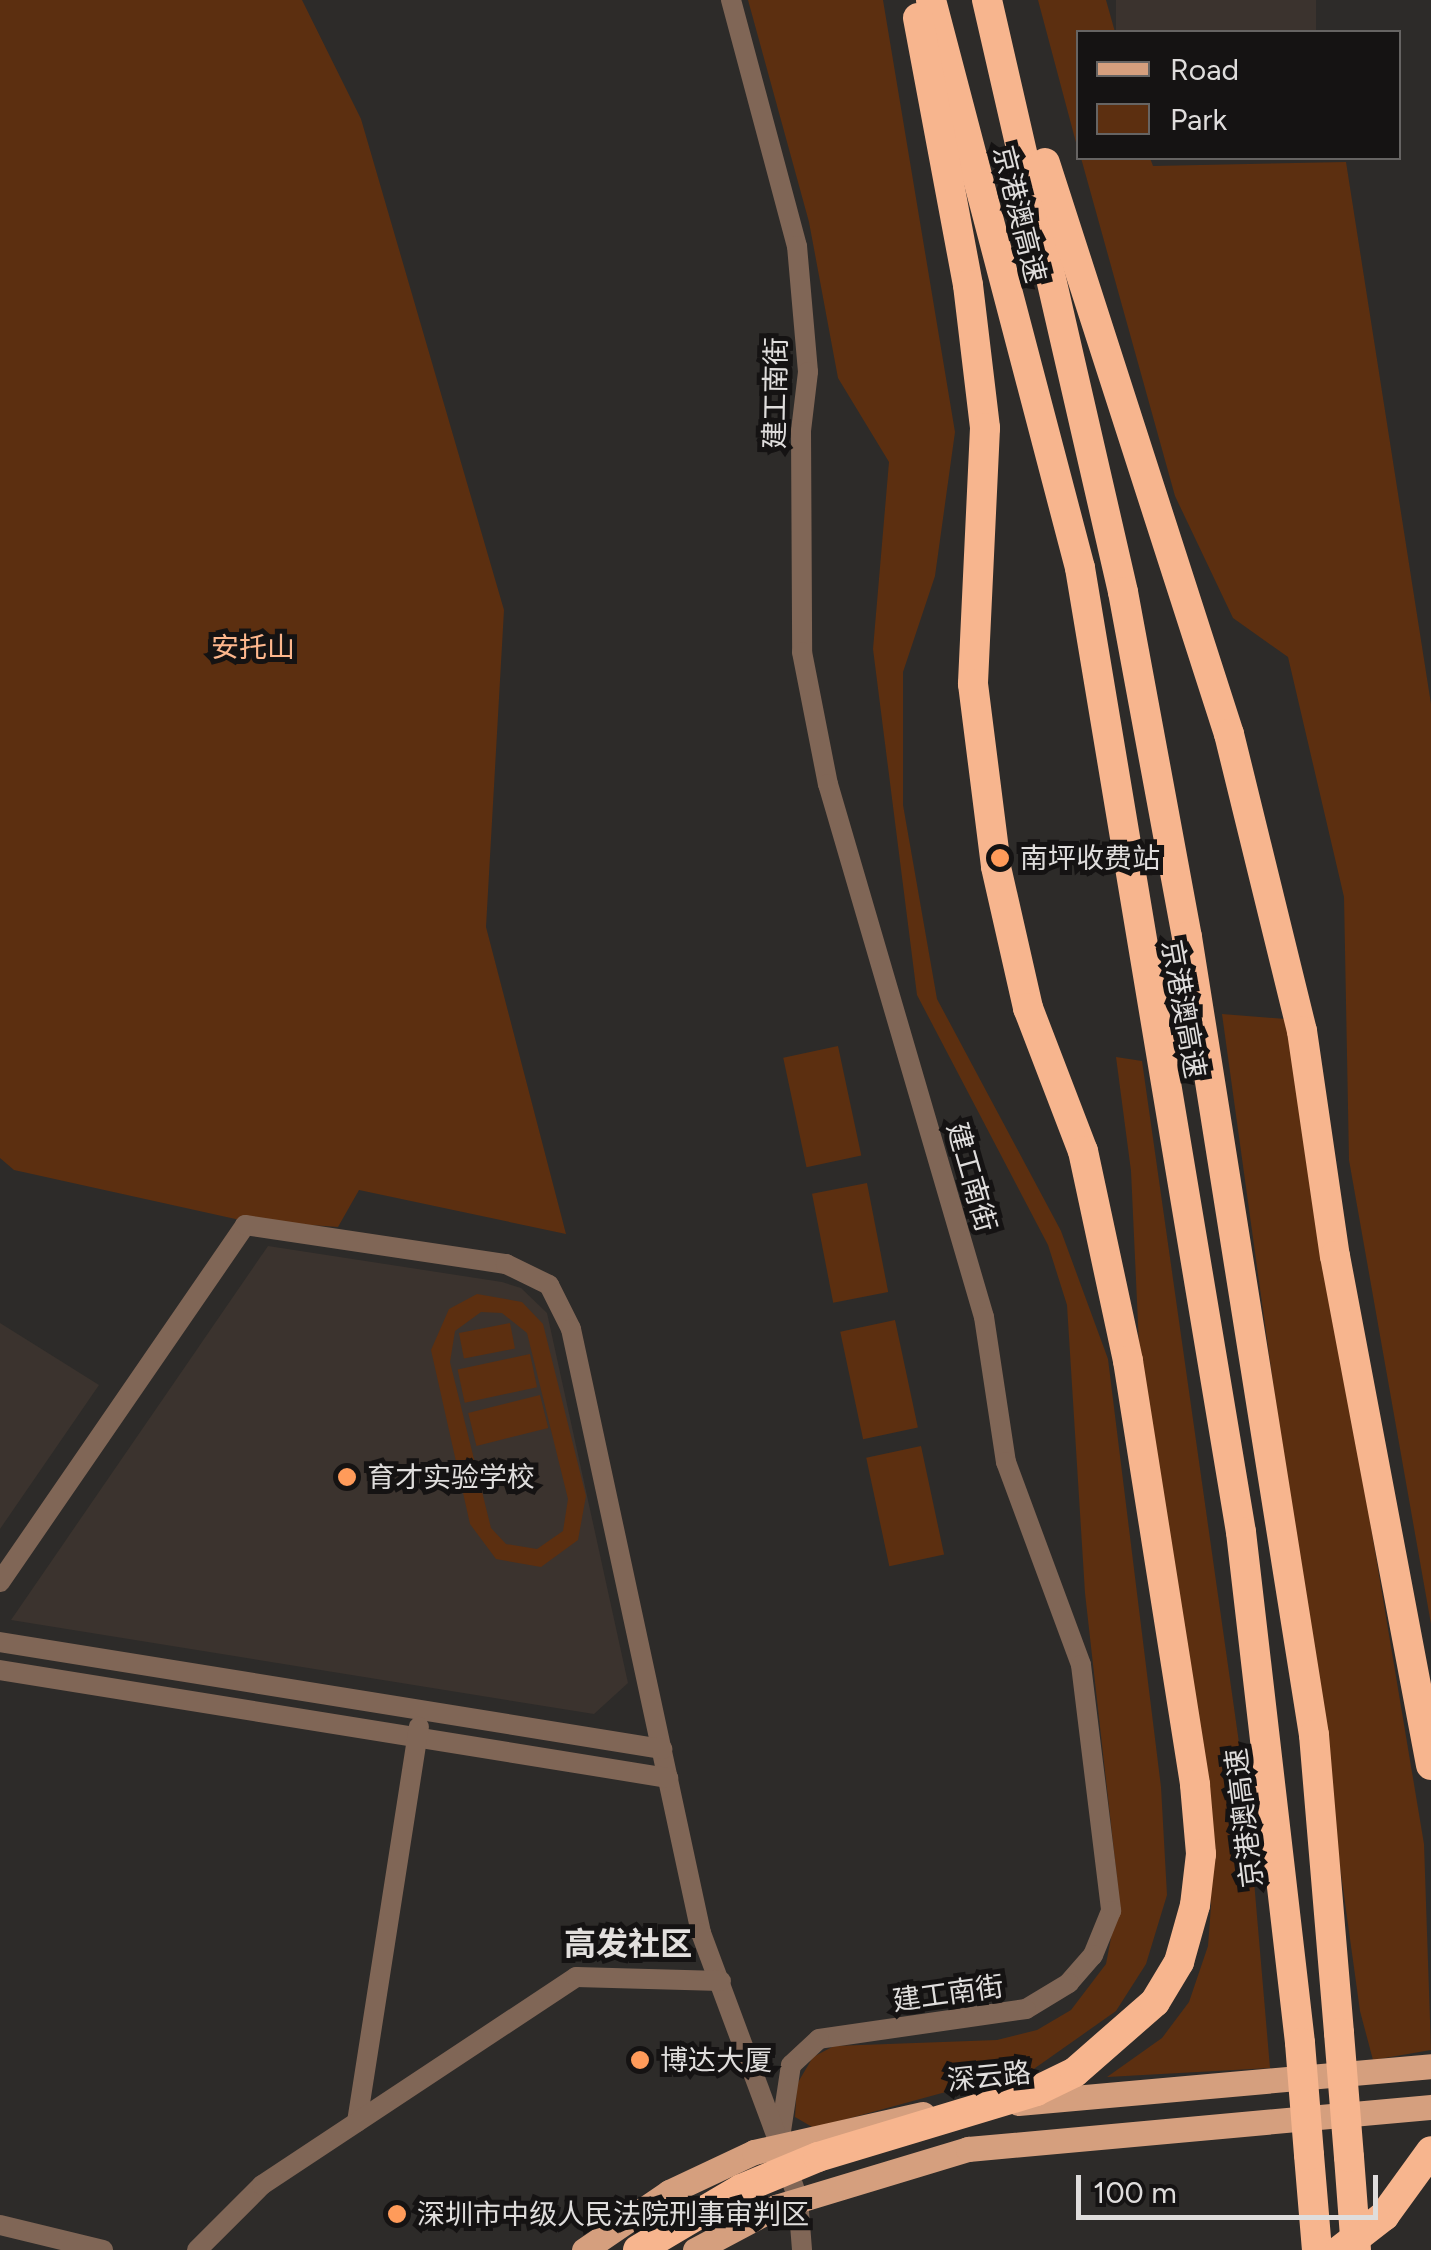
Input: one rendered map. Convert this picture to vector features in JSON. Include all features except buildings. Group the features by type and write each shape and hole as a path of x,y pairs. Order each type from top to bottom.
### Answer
{"highway":[{"path":"638,2250 740,2189 818,2157 1036,2092 1075,2072 1155,2002 1179,1962 1195,1905 1201,1854 1195,1785 1128,1361 1083,1151 1028,1008 996,866 973,684 985,428 968,285 914,0"},
{"name":"京港澳高速","path":"931,0 1080,568 1241,1532 1300,2042 1318,2250"},
{"name":"京港澳高速","path":"987,0 1124,592 1187,937 1314,1735 1356,2250"},
{"path":"996,0 1228,734 1302,1031 1335,1256 1431,1766"},
{"path":"1340,2250 1384,2216 1431,2151"}],"main road":[{"name":"深云路","path":"584,2250 669,2192 779,2144 932,2112 1431,2066"},
{"path":"695,2250 798,2199 904,2164 1008,2141 1431,2107"}],"street":[{"name":"建工南街","path":"732,0 797,246 808,372 801,430 802,652 828,784 984,1317 1006,1462 1080,1664 1111,1912 1093,1955 1069,1984 1026,2009 844,2034 808,2046 787,2077 779,2144"},
{"path":"0,1582 245,1226 506,1264 549,1285 564,1305 701,1932 722,1981 798,2199 802,2250"},
{"path":"0,1642 662,1750"},
{"path":"0,1670 668,1778"},
{"path":"357,2122 422,1710"},
{"path":"198,2250 262,2184 576,1977 722,1981"},
{"path":"0,2225 103,2250"}],"shaded area":[{"path":"1116,0 1316,0 1316,30 1116,30"},
{"name":"育才实验学校","path":"268,1246 502,1282 521,1288 547,1313 628,1683 594,1714 11,1620"},
{"path":"0,1323 99,1385 0,1529"}],"green space":[{"name":"安托山","path":"0,0 302,0 361,119 504,610 486,927 566,1234 359,1190 338,1227 240,1220 14,1170 0,1158"},
{"path":"748,0 883,0 955,432 935,576 903,672 903,805 937,999 1061,1231 1108,1359 1161,1787 1167,1895 1146,1964 1116,2011 1014,2083 975,2084 814,2128 795,2117 797,2084 813,2057 834,2046 997,2040 1037,2030 1071,2010 1106,1964 1119,1896 1085,1593 1067,1305 1048,1245 917,995 873,649 889,462 838,378 809,222"},
{"path":"1038,0 1106,0 1114,30 1076,30 1076,142"},
{"path":"1082,160 1151,160 1153,166 1346,162 1431,704 1431,1624 1349,1160 1344,897 1288,657 1233,618 1175,496"},
{"path":"1222,1014 1286,1019 1424,1844 1431,2050 1373,2060 1360,2011"},
{"path":"838,1046 861,1156 807,1167 783,1058"},
{"path":"1116,1057 1142,1061 1247,1799 1270,2068 1107,2077 1162,2038 1189,2002 1208,1946 1211,1906 1197,1745 1139,1345 1131,1171"},
{"path":"867,1183 888,1292 833,1303 812,1194"},
{"path":"477,1294 522,1302 543,1324 586,1496 578,1540 541,1567 496,1559 470,1524 431,1350 449,1309","holes":["481,1312 502,1313 527,1333 568,1499 563,1531 537,1549 506,1544 491,1528 450,1362 455,1331"]},
{"path":"895,1320 918,1428 863,1439 840,1332"},
{"path":"510,1323 515,1349 464,1358 459,1333"},
{"path":"530,1354 537,1387 465,1403 458,1369"},
{"path":"540,1395 548,1428 476,1446 468,1413"},
{"path":"921,1446 944,1555 889,1566 866,1458"}],"place":[{"name":"南坪收费站","path":"1000,858"},
{"name":"育才实验学校","path":"347,1477"},
{"name":"博达大厦","path":"640,2060"},
{"name":"深圳市中级人民法院刑事审判区","path":"397,2214"}],"district":[{"name":"高发社区","path":"628,1944"}]}
